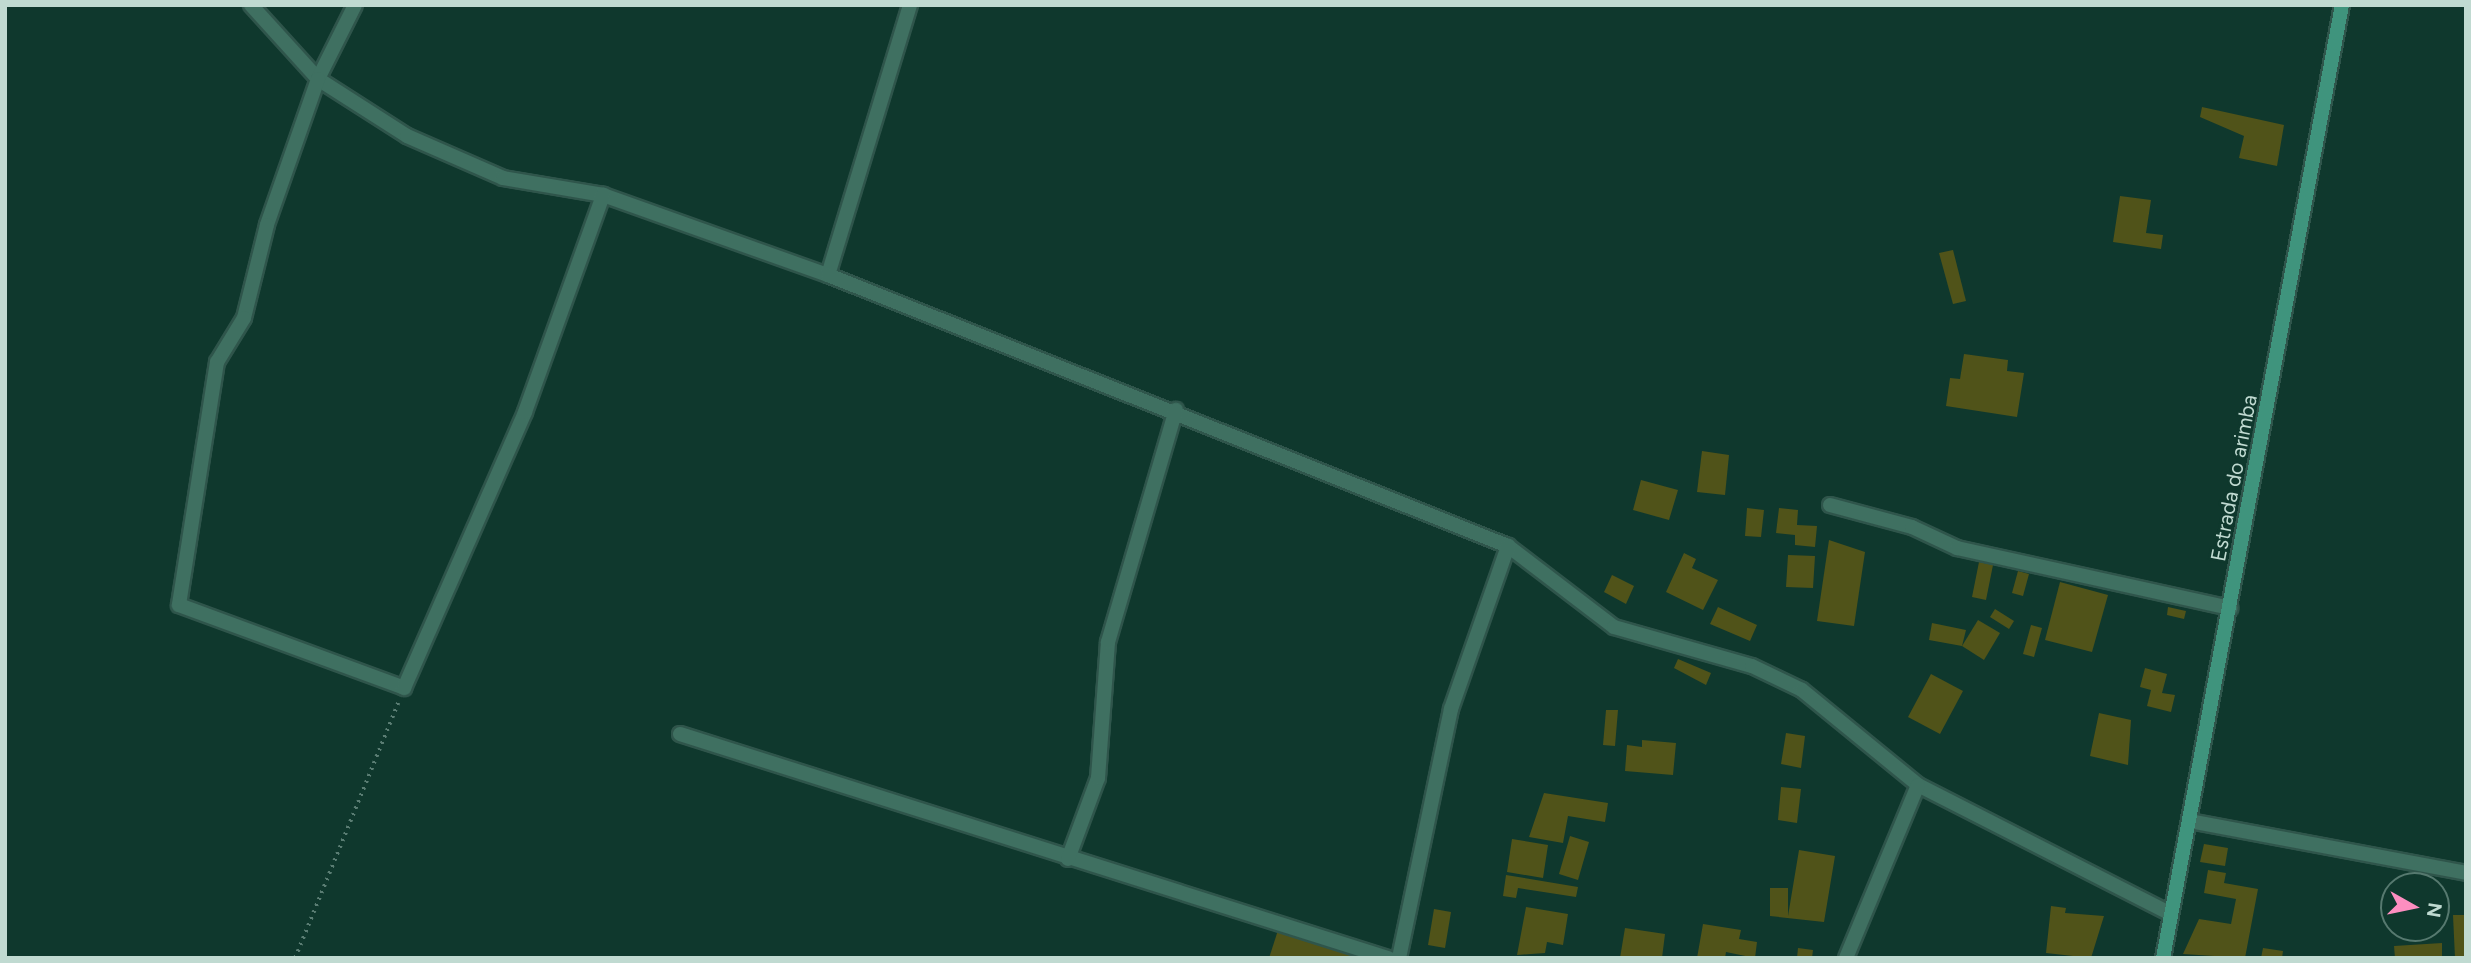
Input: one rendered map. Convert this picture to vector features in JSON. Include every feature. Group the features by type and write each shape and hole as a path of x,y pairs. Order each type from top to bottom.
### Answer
{"main road":[{"name":"Estrada do arimba","path":"2163,958 2342,5"}],"street":[{"path":"251,5 318,79 407,136 503,178 603,195 828,275 1175,410 1508,546 1614,627 1752,667 1802,690 1918,785 2171,914"},
{"path":"355,5 318,79 267,225 244,318 217,362 179,605 404,688 525,412 603,195"},
{"path":"828,275 910,5"},
{"path":"1068,859 1098,778 1108,642 1175,410"},
{"path":"1830,505 1912,527 1957,548 2230,608"},
{"path":"1399,958 1451,709 1508,546"},
{"path":"680,734 1068,859 1388,958"},
{"path":"1846,958 1918,785"},
{"path":"2189,821 2466,873"}],"path":[{"path":"295,958 404,688"}],"building":[{"path":"2202,107 2284,125 2277,166 2239,158 2244,136 2200,117"},
{"path":"2120,196 2151,200 2146,233 2163,235 2161,249 2113,242"},
{"path":"1953,250 1966,301 1953,304 1939,253"},
{"path":"1964,354 2008,360 2007,371 2024,373 2017,417 1946,406 1950,378 1960,379"},
{"path":"1702,451 1729,455 1725,495 1697,492"},
{"path":"1641,480 1678,490 1669,520 1633,510"},
{"path":"1747,508 1764,510 1761,537 1745,536"},
{"path":"1779,508 1798,510 1797,525 1817,526 1815,547 1795,545 1795,535 1776,533"},
{"path":"1829,540 1865,552 1854,626 1817,621"},
{"path":"1684,553 1696,559 1692,568 1718,580 1703,610 1666,592"},
{"path":"1788,555 1815,556 1813,588 1786,587"},
{"path":"1979,562 1993,565 1986,600 1972,597"},
{"path":"2018,571 2029,574 2023,596 2012,593"},
{"path":"1612,575 1634,586 1626,604 1604,592"},
{"path":"2060,582 2108,595 2092,652 2045,640"},
{"path":"1718,607 1757,625 1750,641 1710,624"},
{"path":"2168,607 2186,611 2184,619 2167,615"},
{"path":"1995,609 2014,621 2009,629 1990,617"},
{"path":"1978,620 2000,633 1984,660 1962,646"},
{"path":"1932,623 1966,630 1962,646 1929,640"},
{"path":"2031,625 2042,628 2034,657 2023,654"},
{"path":"1678,659 1711,673 1706,685 1674,668"},
{"path":"2145,668 2167,674 2162,693 2175,695 2171,712 2147,706 2151,690 2140,687"},
{"path":"1931,674 1963,691 1940,734 1908,717"},
{"path":"1606,710 1618,710 1615,746 1603,745"},
{"path":"2099,713 2131,720 2128,765 2090,756"},
{"path":"1786,733 1805,736 1801,768 1781,764"},
{"path":"1642,740 1676,743 1673,775 1625,771 1627,745 1642,747"},
{"path":"1781,787 1801,789 1797,823 1778,820"},
{"path":"1544,793 1608,803 1605,822 1568,816 1563,843 1529,837"},
{"path":"1570,836 1589,842 1578,880 1559,874"},
{"path":"1512,839 1548,845 1543,878 1507,872"},
{"path":"2204,844 2228,848 2225,866 2200,862"},
{"path":"1799,850 1835,856 1824,922 1770,916 1770,888 1788,888 1788,916"},
{"path":"2208,870 2226,873 2224,883 2258,889 2245,958 2183,954 2199,919 2231,924 2236,899 2204,893"},
{"path":"1506,875 1578,887 1576,897 1518,888 1516,898 1503,896"},
{"path":"2051,906 2066,908 2065,913 2104,916 2091,958 2046,953"},
{"path":"1526,907 1568,914 1563,945 1547,942 1545,953 1517,955"},
{"path":"1434,909 1451,912 1445,948 1428,945"},
{"path":"2453,915 2466,915 2466,958 2455,958"},
{"path":"1280,924 1386,958 1269,958"},
{"path":"1703,924 1741,930 1739,939 1757,942 1755,958 1726,952 1725,958 1697,958"},
{"path":"1625,928 1665,934 1662,958 1620,958"},
{"path":"2442,943 2442,958 2395,958 2394,946"},
{"path":"1798,948 1813,950 1812,958 1797,958"},
{"path":"2263,948 2283,951 2282,958 2261,958"}]}
